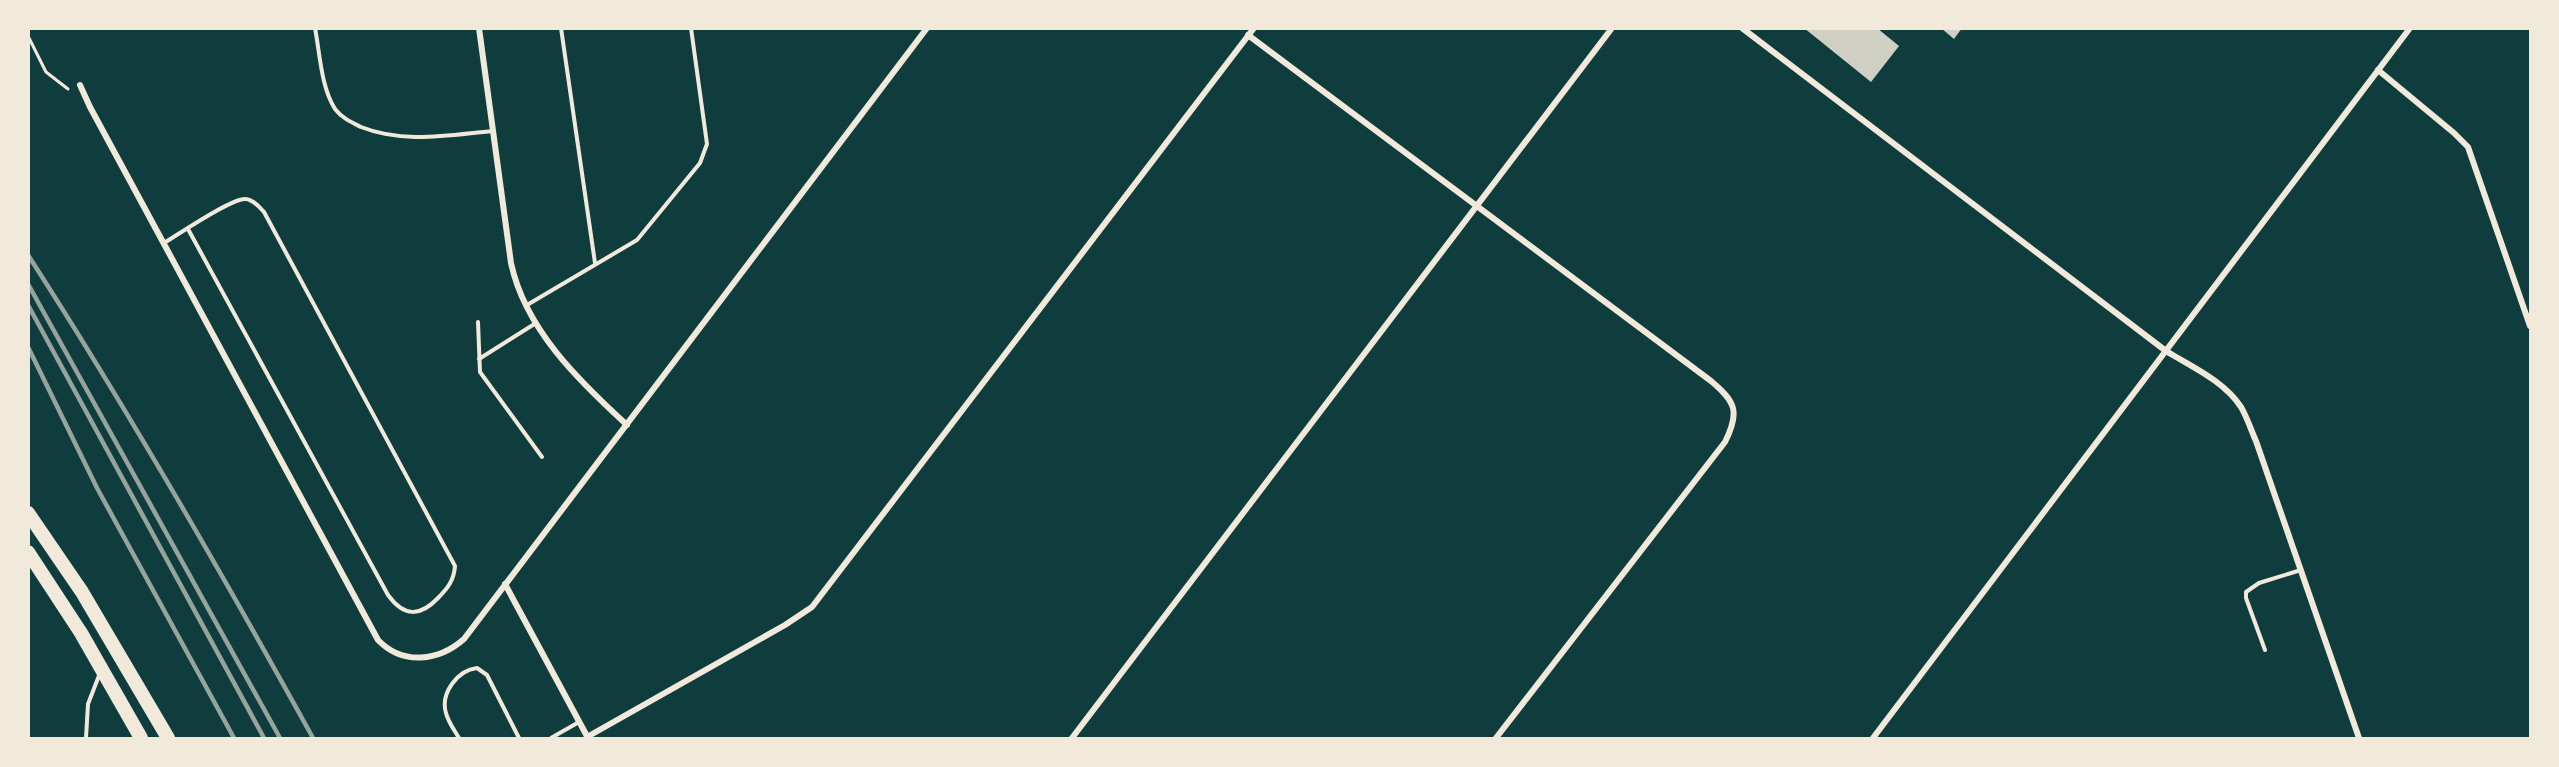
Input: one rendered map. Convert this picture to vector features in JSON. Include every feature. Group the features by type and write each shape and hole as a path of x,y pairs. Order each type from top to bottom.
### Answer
{"main road":[{"path":"28,513 82,592 168,738"},
{"path":"28,552 102,669 141,738"}],"street":[{"path":"479,28 511,263 517,283 536,322 555,350 592,393 627,424"},
{"path":"80,85 378,640 394,653 416,658 441,654 454,648 464,639 927,28"},
{"path":"505,585 588,738 812,607 1254,28"},
{"path":"1072,738 1612,28"},
{"path":"1742,28 2166,351 2214,380 2228,392 2241,407 2256,441 2359,738"},
{"path":"1873,738 2410,28"},
{"path":"1248,35 1711,381 1729,399 1735,417 1725,442 1496,738"},
{"path":"2378,70 2468,147 2530,326"}],"lane":[{"path":"315,28 326,87 335,108 345,120 400,138 493,131"},
{"path":"561,28 596,263"},
{"path":"527,305 596,263 629,246 644,233 700,163 707,144 691,28"},
{"path":"163,243 188,229 243,199 256,203 264,212 455,566 453,580 429,608 422,612 407,611 394,604 388,595 188,229"},
{"path":"478,322 480,372 542,457"},
{"path":"479,359 536,322"},
{"path":"2265,650 2246,598 2246,592 2259,583 2302,570"},
{"path":"459,738 446,712 446,701 458,676 468,669 477,668 487,675 519,738"},
{"path":"86,738 88,704 95,681 102,669"},
{"path":"551,738 579,722"}],"path":[{"path":"28,36 46,72 90,107"}],"building":[{"path":"1804,28 1877,28 1899,46 1871,82"},
{"path":"1941,28 1962,28 1954,39"}],"railway":[{"path":"28,255 103,374 175,495 313,738"},
{"path":"28,284 280,738"},
{"path":"28,305 264,738"},
{"path":"28,347 97,488 234,738"}]}
